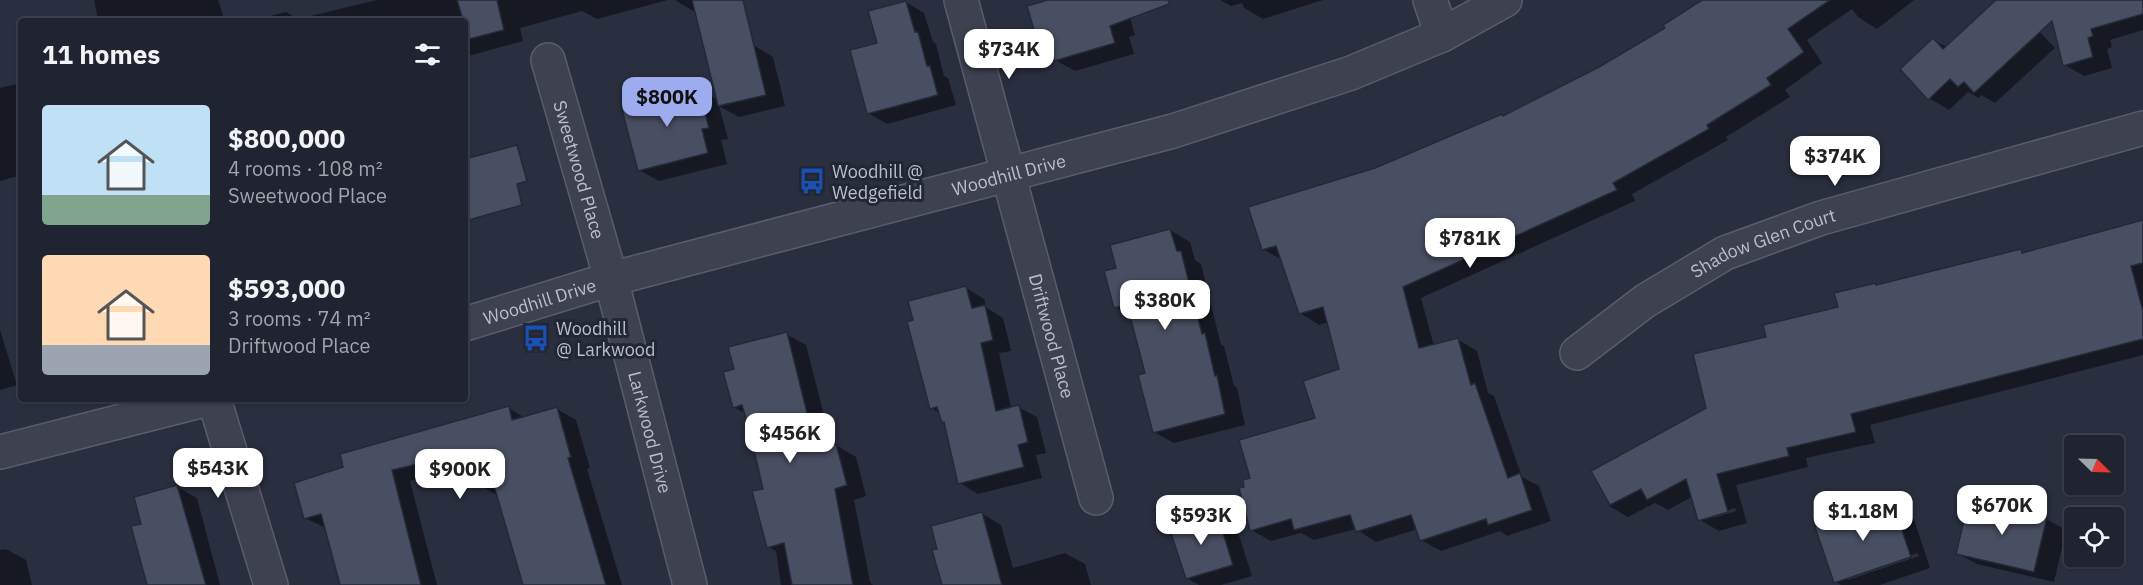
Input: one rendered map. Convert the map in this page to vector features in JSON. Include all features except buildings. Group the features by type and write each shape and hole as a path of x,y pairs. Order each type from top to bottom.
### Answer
{"street":[{"name":"Driftwood Place","path":"961,0 1096,498"},
{"path":"1430,0 1442,35"},
{"name":"Woodhill Drive","path":"468,323 611,279 1173,131 1351,73 1442,35 1505,0"},
{"name":"Sweetwood Place","path":"548,60 611,279"},
{"name":"Shadow Glen Court","path":"1577,353 1645,301 1725,253 1821,218 2143,128"},
{"name":"Larkwood Drive","path":"611,279 690,585"},
{"path":"0,452 196,402"},
{"path":"215,402 271,585"}],"place":[{"name":"Woodhill @ Wedgefield","path":"812,181"},
{"name":"Woodhill @ Larkwood","path":"536,338"}]}
